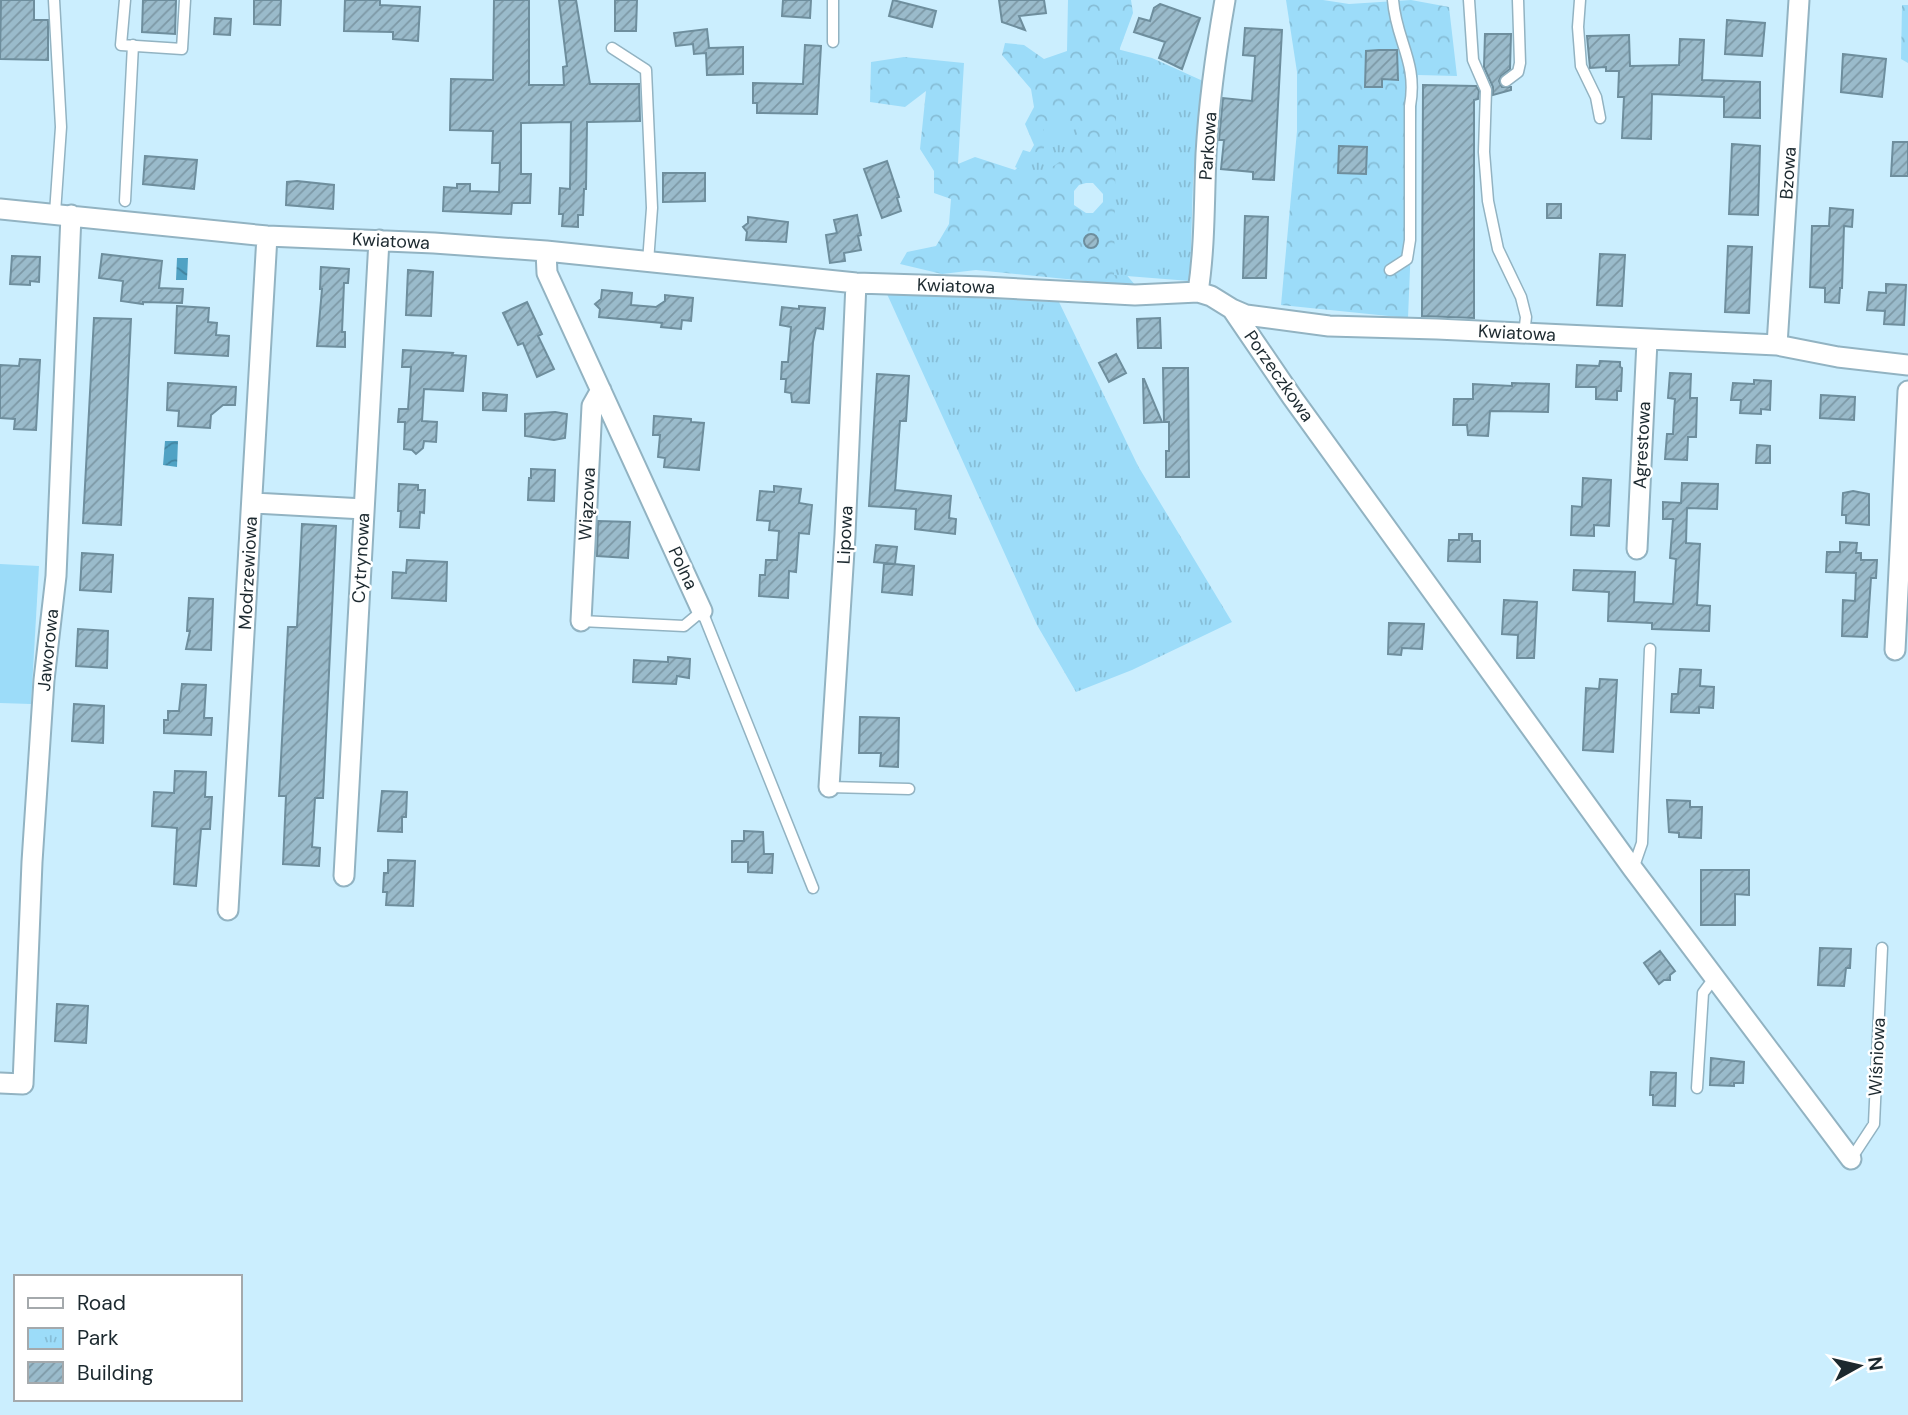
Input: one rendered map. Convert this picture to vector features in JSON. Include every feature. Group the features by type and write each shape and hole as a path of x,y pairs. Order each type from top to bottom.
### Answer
{"street":[{"name":"Parkowa","path":"1198,292 1203,258 1206,153 1216,52 1225,0"},
{"name":"Bzowa","path":"1777,345 1799,0"},
{"name":"Kwiatowa","path":"0,209 267,236 546,251 856,283 1135,295 1198,292 1246,315 1329,326 1777,345 1838,357 1908,365"},
{"name":"Jaworowa","path":"0,1083 23,1084 32,862 44,680 56,576 63,214"},
{"name":"Modrzewiowa","path":"228,910 267,236"},
{"name":"Cytrynowa","path":"344,876 379,240"},
{"name":"Polna","path":"546,251 547,273 702,611"},
{"name":"Lipowa","path":"829,787 845,535 856,283"},
{"name":"Porzeczkowa","path":"1232,309 1292,397 1633,869 1851,1159"},
{"name":"Agrestowa","path":"1637,549 1647,341"},
{"name":"Wiązowa","path":"581,621 592,406 601,390"},
{"path":"1895,650 1908,391"},
{"path":"252,503 364,509"}],"lane":[{"path":"54,0 63,214"},
{"path":"125,0 121,45 182,49 185,0"},
{"path":"833,0 833,42"},
{"path":"1390,270 1407,259 1410,240 1410,106 1414,87 1409,58 1395,22 1393,0"},
{"path":"1469,0 1473,60 1486,90 1484,152 1488,201 1499,248 1521,297 1526,317 1524,334"},
{"path":"1506,81 1518,72 1520,63 1518,0"},
{"path":"1580,0 1578,27 1581,66 1596,97 1600,118"},
{"path":"125,201 133,45"},
{"path":"612,48 646,69 652,208 648,262"},
{"path":"581,621 684,626 702,611"},
{"name":"Polna","path":"702,611 813,888"},
{"path":"1633,869 1643,843 1650,649"},
{"path":"829,787 909,789"},
{"name":"Wiśniowa","path":"1851,1159 1874,1124 1882,948"},
{"path":"1697,1088 1703,993 1715,977"}],"green space":[{"path":"1068,0 1131,0 1133,13 1120,48 1117,106 1118,265 1136,286 976,270 942,274 900,264 907,252 936,246 949,224 951,199 934,193 934,171 920,149 926,91 905,107 870,102 871,62 904,57 964,63 958,164 975,157 1015,170 1026,159 1034,145 1025,124 1034,107 1031,89 1002,55 1005,43 1024,45 1044,59 1067,51","holes":["1093,183 1103,194 1103,202 1093,213 1086,213 1074,205 1074,191 1079,185"]},
{"path":"1286,0 1323,0 1349,4 1411,0 1449,7 1457,76 1418,75 1408,318 1281,305 1297,131 1297,72"},
{"path":"1902,5 1908,5 1908,63 1901,59"},
{"path":"1117,49 1152,58 1203,81 1193,181 1190,281 1114,275"},
{"path":"1079,121 1073,144 1059,162 1039,171 1015,167 1023,150 1033,153 1043,150 1047,138 1042,127 1046,122"},
{"path":"887,294 1059,302 1138,466 1232,622 1132,670 1076,692 1037,625"},
{"path":"0,564 39,566 31,704 0,703"}],"water":[{"path":"177,258 188,258 187,280 176,280"},
{"path":"165,441 178,441 177,467 163,465"}],"building":[{"path":"1,0 34,0 34,20 48,20 48,60 0,59"},
{"path":"143,0 176,0 175,34 142,32"},
{"path":"254,0 281,0 280,25 254,24"},
{"path":"345,0 380,0 380,5 420,7 418,41 393,39 393,32 344,31"},
{"path":"494,0 529,0 529,85 564,85 563,67 567,66 559,0 576,0 590,84 639,84 640,121 587,122 586,189 583,215 578,215 578,227 562,226 563,214 559,214 560,188 570,189 571,122 521,123 521,174 531,174 530,203 512,203 511,214 443,211 444,187 457,188 457,184 470,184 470,191 499,192 500,163 492,163 493,131 450,130 451,79 493,80"},
{"path":"615,0 637,0 636,31 615,31"},
{"path":"783,0 811,0 810,18 782,16"},
{"path":"893,0 936,11 932,27 889,16"},
{"path":"999,0 1044,0 1046,13 1019,16 1025,30 1002,22"},
{"path":"1160,4 1200,18 1182,69 1159,58 1165,42 1134,32 1139,18 1150,21 1154,8"},
{"path":"215,18 231,19 230,35 214,34"},
{"path":"1727,20 1765,23 1762,56 1725,54"},
{"path":"1245,28 1282,30 1274,180 1253,179 1253,172 1221,169 1224,140 1219,140 1223,98 1252,101 1255,56 1243,55"},
{"path":"707,29 709,48 743,47 743,74 707,75 706,53 694,54 693,44 676,46 674,33"},
{"path":"1485,34 1511,34 1510,69 1499,81 1502,87 1511,87 1511,90 1493,95 1493,87 1484,67"},
{"path":"1629,35 1630,66 1679,65 1680,39 1704,40 1702,80 1760,82 1760,118 1724,117 1724,97 1652,94 1651,139 1622,138 1624,97 1618,97 1619,71 1606,71 1606,67 1590,68 1587,36"},
{"path":"805,45 821,46 817,114 757,113 757,103 753,103 753,83 803,84"},
{"path":"1397,50 1398,80 1382,79 1382,87 1365,87 1366,51"},
{"path":"1843,54 1886,59 1882,97 1841,92"},
{"path":"1423,85 1476,86 1479,91 1478,99 1474,100 1474,318 1422,316"},
{"path":"1893,142 1908,142 1908,176 1891,176"},
{"path":"1732,144 1760,146 1758,215 1729,214"},
{"path":"1339,146 1367,147 1366,174 1338,173"},
{"path":"145,156 197,160 194,189 143,184"},
{"path":"887,161 901,211 882,218 864,169"},
{"path":"663,173 705,173 705,201 663,202"},
{"path":"287,182 334,185 333,209 286,205"},
{"path":"1547,204 1561,204 1561,218 1547,218"},
{"path":"1830,208 1853,210 1852,227 1844,226 1839,303 1825,302 1825,288 1810,287 1812,226 1829,226"},
{"path":"857,215 861,250 844,253 845,261 830,263 826,235 837,233 834,220"},
{"path":"1245,216 1268,217 1266,278 1243,278"},
{"path":"748,217 788,222 786,242 746,240 747,232 743,227 748,223"},
{"path":"1091,234 1096,236 1096,246 1091,248 1086,246 1084,241 1086,236"},
{"path":"1728,246 1752,247 1749,313 1725,312"},
{"path":"102,254 162,261 159,288 183,289 182,303 143,304 121,301 123,281 99,278"},
{"path":"1600,254 1625,255 1622,306 1597,305"},
{"path":"12,256 40,257 39,282 30,281 30,285 10,284"},
{"path":"321,267 349,269 348,283 344,283 342,332 345,332 345,347 317,346 322,289"},
{"path":"408,270 433,272 431,316 406,315"},
{"path":"1886,284 1906,285 1904,325 1884,324 1885,311 1867,310 1869,292 1886,293"},
{"path":"602,290 632,293 631,305 656,307 665,301 665,295 693,298 691,321 682,320 681,329 661,327 662,323 599,317 600,309 595,304 601,299"},
{"path":"527,302 542,334 538,336 554,369 537,377 523,343 518,345 503,313"},
{"path":"177,306 209,308 208,322 217,323 216,335 229,336 228,356 175,353"},
{"path":"799,306 825,308 823,329 816,328 813,342 809,403 792,402 791,393 785,392 786,379 781,379 782,362 788,362 791,327 780,325 782,307 799,309"},
{"path":"94,318 131,319 121,525 83,523"},
{"path":"1160,318 1161,348 1138,348 1137,319"},
{"path":"403,350 466,356 463,391 424,389 422,421 437,422 436,442 424,441 423,448 416,454 412,450 404,449 405,422 398,422 399,409 408,409 411,367 402,367"},
{"path":"1116,354 1126,373 1109,382 1099,363"},
{"path":"20,359 40,360 36,430 14,429 15,419 0,418 0,365 19,366"},
{"path":"1600,361 1620,362 1621,391 1617,391 1617,400 1596,399 1596,387 1576,387 1577,365 1599,366"},
{"path":"1163,368 1188,368 1189,477 1166,477 1169,422 1164,422"},
{"path":"1670,373 1691,374 1690,398 1697,398 1696,437 1688,437 1687,460 1665,459 1667,434 1673,434 1675,399 1668,398"},
{"path":"877,374 909,376 906,421 900,421 895,490 951,496 949,518 956,519 955,534 915,529 916,509 869,506"},
{"path":"1144,379 1162,422 1144,423"},
{"path":"1754,380 1771,381 1770,410 1761,409 1761,414 1740,413 1741,400 1731,400 1733,383 1754,384"},
{"path":"168,383 236,387 235,405 223,405 211,415 210,428 178,426 179,411 167,410"},
{"path":"1512,383 1549,384 1548,412 1490,411 1488,436 1468,435 1467,425 1453,425 1454,399 1473,399 1473,384 1512,386"},
{"path":"483,393 507,395 506,411 483,410"},
{"path":"1821,395 1855,397 1854,420 1820,418"},
{"path":"525,414 567,414 565,438 554,440 525,436"},
{"path":"654,416 691,419 691,422 704,423 699,470 664,467 665,458 658,457 660,435 653,435"},
{"path":"1757,445 1770,446 1770,463 1756,463"},
{"path":"531,469 555,470 554,501 528,500"},
{"path":"1583,478 1611,480 1609,526 1594,525 1594,536 1571,535 1572,506 1582,507"},
{"path":"1682,483 1718,484 1717,509 1687,508 1686,543 1700,544 1697,605 1710,606 1709,631 1652,629 1652,623 1608,621 1609,592 1573,590 1574,570 1635,572 1634,602 1673,604 1676,559 1670,558 1673,519 1663,519 1663,502 1681,503"},
{"path":"399,484 418,485 418,490 425,490 424,513 420,512 419,528 400,527"},
{"path":"774,486 801,489 799,503 812,505 809,534 799,533 796,572 789,571 788,598 759,596 760,575 765,575 766,560 777,560 779,531 769,530 770,521 757,520 760,491 774,492"},
{"path":"1853,491 1869,494 1869,525 1846,523 1846,515 1842,515 1843,493"},
{"path":"598,521 630,522 628,558 597,556"},
{"path":"302,524 336,526 323,798 315,798 312,847 320,848 319,866 283,864 286,796 279,796 288,627 297,627"},
{"path":"1459,534 1472,534 1472,541 1480,541 1480,562 1448,561 1449,540 1459,540"},
{"path":"1840,542 1857,543 1856,553 1861,553 1861,560 1877,560 1876,578 1871,578 1867,637 1842,636 1843,600 1855,601 1856,573 1826,572 1827,552 1840,552"},
{"path":"876,545 897,547 895,564 874,562"},
{"path":"82,553 113,555 111,592 80,590"},
{"path":"407,560 447,562 446,601 392,598 393,572 406,573"},
{"path":"884,563 914,566 912,595 882,592"},
{"path":"189,598 213,599 211,650 186,649 190,631 187,631"},
{"path":"1504,600 1537,602 1534,658 1517,658 1518,635 1502,634"},
{"path":"1389,623 1424,624 1422,649 1402,648 1401,655 1388,654"},
{"path":"78,629 108,631 107,668 76,666"},
{"path":"668,657 690,659 689,678 677,676 676,684 633,682 634,660 668,662"},
{"path":"1680,669 1701,670 1700,686 1714,687 1713,708 1699,707 1699,713 1671,712 1672,694 1678,694"},
{"path":"1600,679 1617,680 1613,752 1583,750 1586,688 1599,689"},
{"path":"182,684 206,685 204,718 212,718 211,735 164,733 164,720 168,720 168,711 179,711"},
{"path":"74,704 104,706 103,743 72,741"},
{"path":"860,717 899,718 898,767 880,766 881,753 859,753"},
{"path":"175,771 206,772 205,797 212,797 210,829 201,829 196,886 174,884 177,828 152,826 154,792 174,793"},
{"path":"382,791 407,792 406,817 402,817 402,832 378,831"},
{"path":"1667,800 1690,801 1690,807 1702,807 1701,838 1679,837 1679,833 1669,832"},
{"path":"744,831 763,832 764,854 773,854 772,873 748,872 748,862 732,862 732,841 744,841"},
{"path":"388,860 415,861 413,906 386,905 387,892 383,892"},
{"path":"1701,870 1749,870 1749,895 1735,894 1735,925 1701,925"},
{"path":"1820,948 1851,949 1850,968 1846,968 1844,986 1818,985"},
{"path":"1660,951 1675,971 1670,975 1670,980 1659,984 1644,963"},
{"path":"57,1004 88,1006 86,1043 55,1041"},
{"path":"1711,1058 1744,1062 1743,1083 1734,1083 1734,1086 1710,1085"},
{"path":"1651,1072 1676,1073 1675,1106 1653,1105 1653,1095 1650,1095"}]}
